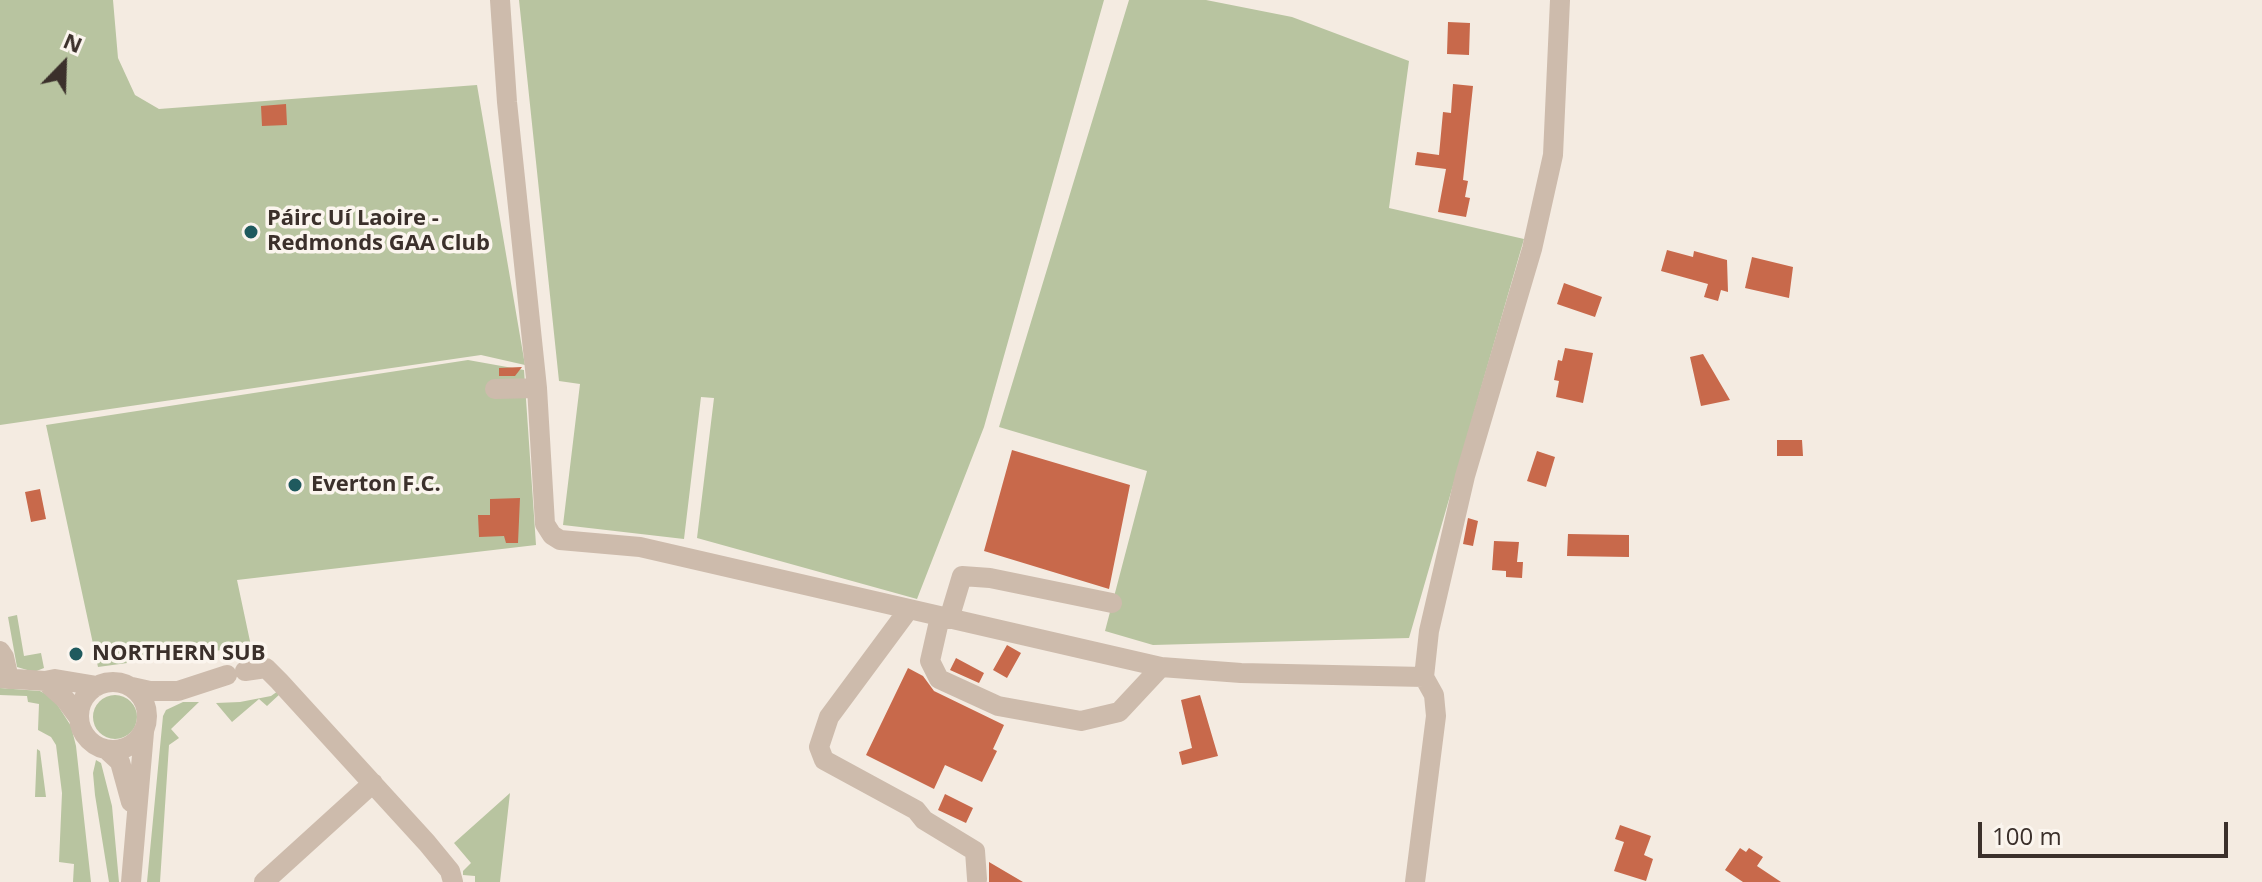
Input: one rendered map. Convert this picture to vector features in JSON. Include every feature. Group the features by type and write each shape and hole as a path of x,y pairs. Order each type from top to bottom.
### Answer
{"street":[{"path":"500,0 507,102 537,388 545,524 552,535 560,540 640,547 1161,667 1241,673 1424,677"},
{"path":"1415,882 1436,716 1434,695 1424,677 1429,631 1465,476 1532,249 1553,155 1560,0"},
{"path":"495,389 537,388"},
{"path":"1112,603 990,578 962,576 930,661 939,679 998,706 1081,721 1119,712 1161,667"},
{"path":"909,609 829,717 819,747 824,760 916,810 924,820 975,851 977,879"},
{"path":"0,651 4,657 5,679 55,679 97,686 109,682 150,691 178,691 236,673 266,668 444,863 453,882"},
{"path":"45,681 65,699 79,718 88,740 107,750 120,762 135,826"},
{"path":"79,718 83,701 97,686"},
{"path":"131,882 148,712 145,702 132,687"},
{"path":"107,750 129,747 144,732"},
{"path":"264,882 373,783"}],"green space":[{"name":"Páirc Uí Laoire - Redmonds GAA Club","path":"0,0 113,0 118,58 135,95 159,109 477,85 525,365 481,355 0,425"},
{"path":"519,0 1104,0 984,427 917,599 697,538 714,398 701,397 684,539 563,525 580,384 559,381"},
{"path":"1129,0 1206,0 1292,17 1409,61 1389,208 1524,239 1409,638 1153,645 1105,631 1147,471 999,427"},
{"name":"Everton F.C.","path":"468,360 524,370 536,545 237,580 251,646 98,667 46,425"},
{"path":"17,615 24,656 41,653 44,668 34,672 17,667 8,617"},
{"path":"0,688 40,691 53,698 71,726 76,746 91,882 73,882 74,864 59,862 62,793 56,745 51,737 38,730 39,704 28,702 27,696 0,695"},
{"path":"278,691 281,693 267,706 259,699 232,722 216,703 271,696"},
{"path":"115,695 130,702 137,717 130,732 115,739 100,732 93,717 100,702"},
{"path":"183,702 199,702 171,729 179,738 169,745 160,882 147,882 163,716 166,710"},
{"path":"37,749 40,751 46,797 35,797"},
{"path":"96,760 101,763 112,806 119,882 109,882 95,795 93,773"},
{"path":"510,793 500,882 475,882 475,876 463,875 471,863 454,843"}],"building":[{"path":"1448,22 1470,23 1469,55 1447,54"},
{"path":"1453,84 1473,86 1463,180 1468,181 1465,197 1470,198 1466,217 1438,212 1446,169 1415,165 1417,152 1439,155 1443,112 1451,113"},
{"path":"286,104 287,125 262,126 261,106"},
{"path":"1667,250 1693,257 1694,251 1727,260 1728,292 1721,290 1718,301 1704,297 1708,284 1661,271"},
{"path":"1752,257 1793,267 1789,298 1745,288"},
{"path":"1564,283 1602,297 1595,317 1557,304"},
{"path":"1565,348 1593,353 1583,403 1556,397 1559,381 1554,380 1558,360 1562,361"},
{"path":"1703,354 1730,400 1701,406 1690,357"},
{"path":"522,367 515,376 499,376 499,368"},
{"path":"1777,440 1802,440 1803,456 1777,456"},
{"path":"1012,450 1130,485 1109,589 984,551"},
{"path":"1537,451 1555,457 1546,487 1527,481"},
{"path":"40,489 46,519 31,522 25,492"},
{"path":"520,498 518,543 506,543 504,536 479,537 478,515 490,515 490,499"},
{"path":"1468,518 1478,521 1473,546 1463,544"},
{"path":"1568,534 1629,535 1629,557 1567,556"},
{"path":"1494,541 1519,542 1517,562 1523,562 1522,578 1506,577 1506,571 1492,570"},
{"path":"1007,645 1021,653 1007,678 993,670"},
{"path":"956,658 984,673 979,683 950,670"},
{"path":"908,668 923,676 934,691 1004,725 993,749 997,751 982,782 945,765 934,789 866,755"},
{"path":"1200,695 1218,756 1182,765 1179,752 1192,748 1181,700"},
{"path":"945,794 973,808 966,823 938,810"},
{"path":"1620,825 1651,836 1644,855 1653,859 1646,881 1614,871 1624,842 1615,839"},
{"path":"1740,848 1746,852 1749,848 1763,857 1757,866 1781,882 1743,882 1725,870"},
{"path":"989,862 1023,882 989,882"}],"place":[{"name":"Páirc Uí Laoire - Redmonds GAA Club","path":"251,232"},
{"name":"Everton F.C.","path":"295,485"},
{"name":"NORTHERN SUB","path":"76,654"}]}
